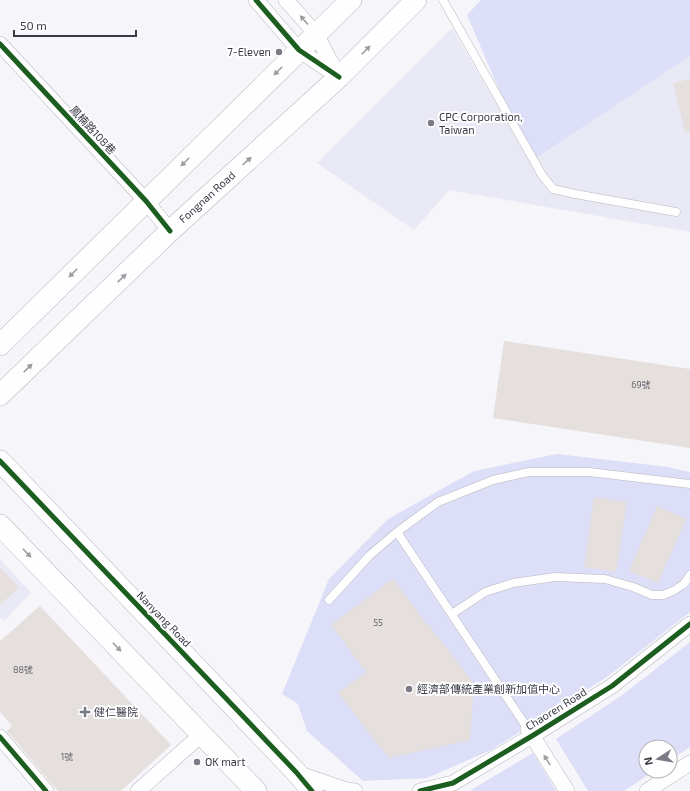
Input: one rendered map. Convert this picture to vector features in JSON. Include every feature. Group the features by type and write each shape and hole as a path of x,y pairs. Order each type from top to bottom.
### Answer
{"main road":[{"path":"0,345 351,0"},
{"name":"Fongnan Road","path":"0,395 170,231 339,77 416,0"},
{"name":"Nanyang Road","path":"0,461 296,772 312,791"},
{"path":"0,525 256,791"}],"street":[{"path":"256,0 299,50 339,77"},
{"path":"286,0 316,34 339,77"},
{"name":"鳳楠路108巷","path":"0,44 146,201 170,231"},
{"name":"Chaoren Road","path":"420,791 450,787 530,732 612,686 690,624"},
{"path":"530,732 567,791"},
{"path":"138,791 202,734"},
{"path":"0,737 46,791"},
{"path":"646,791 690,763"},
{"path":"296,772 347,790 355,791"}],"lane":[{"path":"443,0 542,175 553,189 676,212"},
{"path":"329,600 370,556 397,532 438,502 493,480 529,472 589,472 690,484"},
{"path":"397,532 530,732"},
{"path":"452,614 485,592 513,583 555,577 605,579 633,587 652,595 673,591 684,584 690,575"}],"shaded area":[{"path":"481,0 690,0 690,56 530,162 467,15"},
{"path":"452,28 530,162 690,56 690,232 449,190 414,230 317,163"},
{"name":"經濟部傳統產業創新加值中心","path":"557,454 668,467 690,472 690,612 607,677 491,750 427,778 363,781 307,731 298,704 282,694 329,579 388,519 474,471"},
{"path":"0,559 31,593 4,621 0,618"},
{"path":"690,642 690,747 678,755 678,739 638,739 638,779 642,779 624,791 588,791 556,739 621,696"},
{"path":"533,753 556,791 470,791 471,790"}],"building":[{"path":"690,79 690,132 685,132 673,83"},
{"path":"504,341 690,369 690,448 493,418"},
{"path":"594,497 627,502 616,572 584,567"},
{"path":"657,506 686,519 658,583 629,571"},
{"path":"0,567 19,587 0,605"},
{"name":"經濟部傳統產業創新加值中心","path":"393,579 474,684 470,740 389,758 338,693 366,672 331,625"},
{"name":"健仁醫院","path":"40,606 171,745 121,791 58,791 7,731 12,726 0,712 0,641"}],"cycle path":[{"path":"256,0 299,50 339,77"},
{"path":"0,44 146,201 170,231"},
{"path":"0,461 296,772 312,791"},
{"path":"420,791 453,783 532,736 612,686 690,624"},
{"path":"0,737 46,791"}],"place":[{"name":"7-Eleven","path":"279,52"},
{"name":"CPC Corporation, Taiwan","path":"431,123"},
{"name":"經濟部傳統產業創新加值中心","path":"409,689"},
{"name":"健仁醫院","path":"85,712"},
{"name":"OK mart","path":"197,762"}]}
